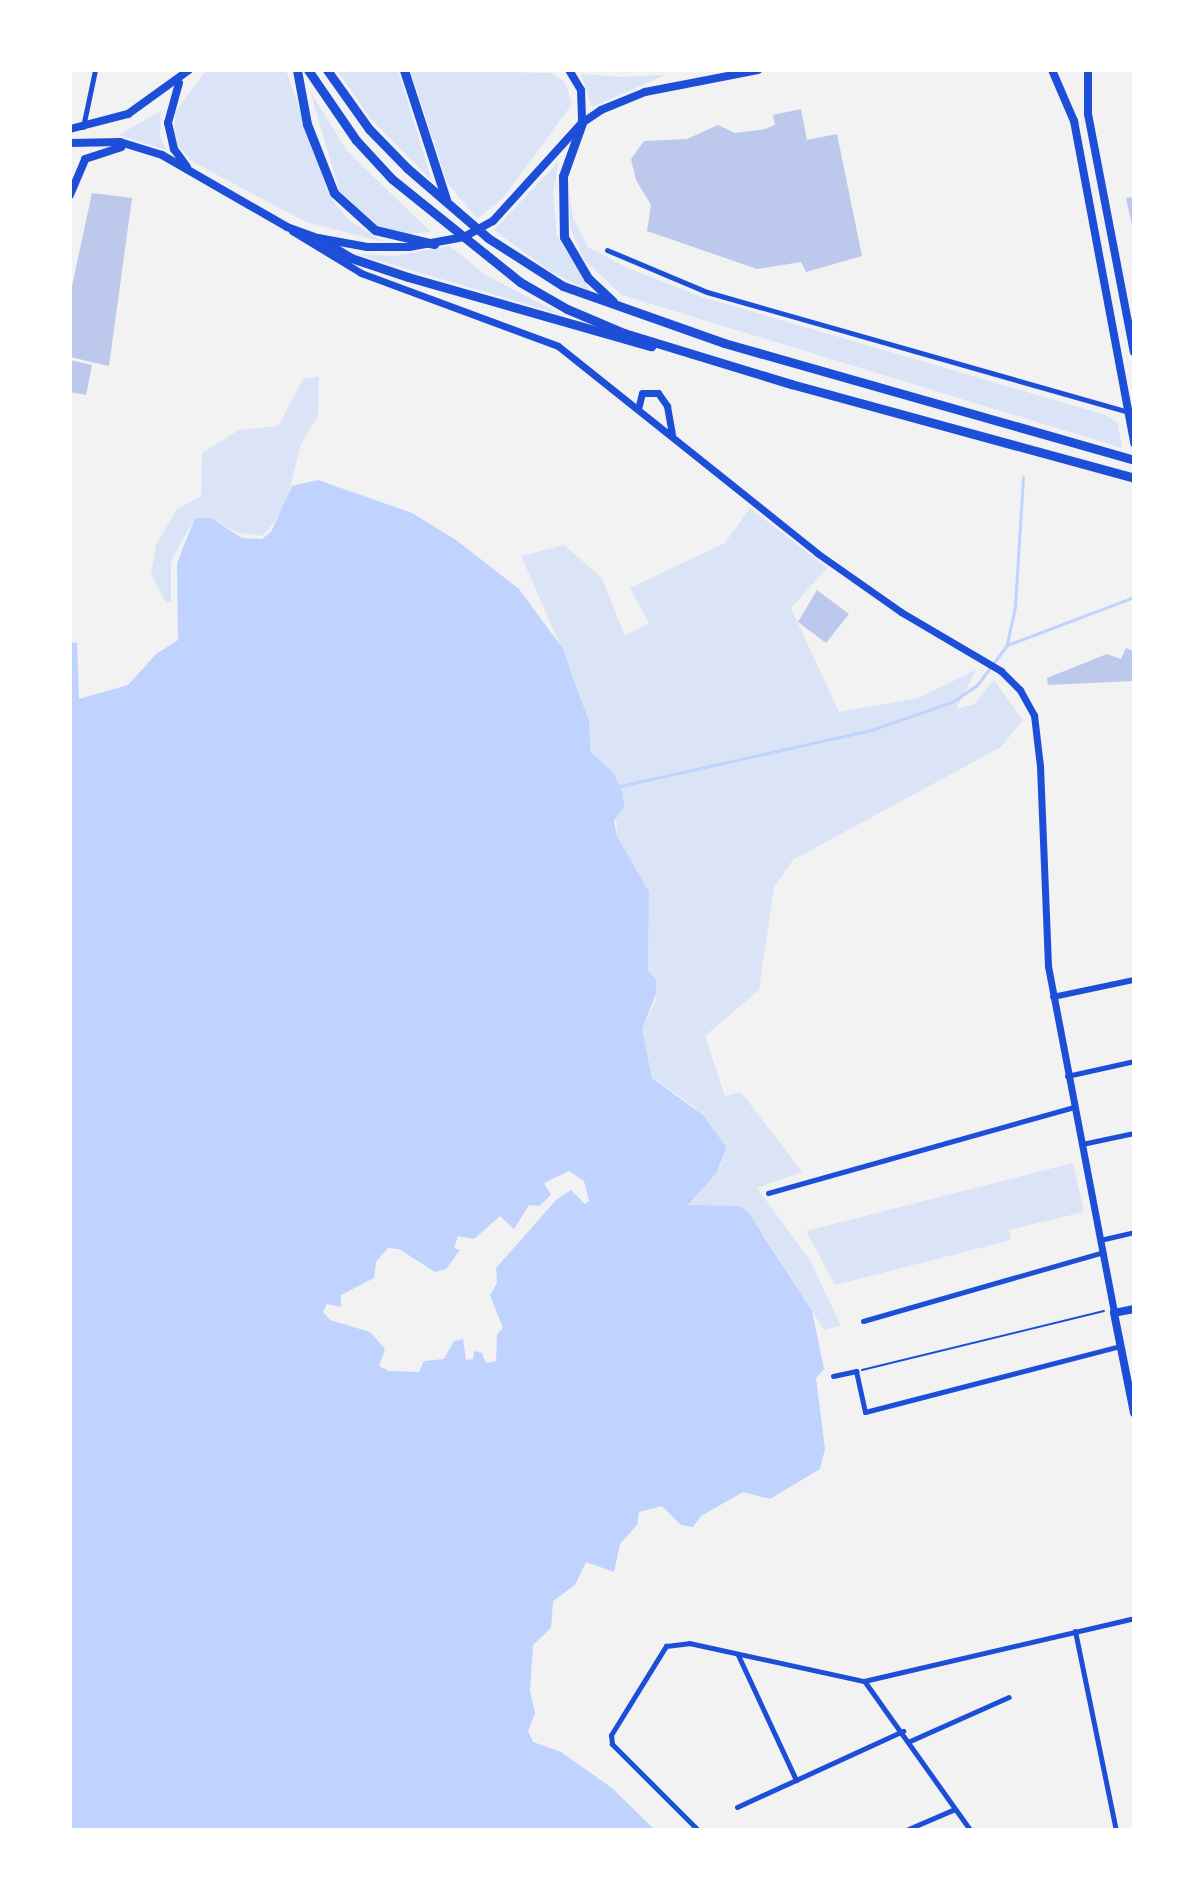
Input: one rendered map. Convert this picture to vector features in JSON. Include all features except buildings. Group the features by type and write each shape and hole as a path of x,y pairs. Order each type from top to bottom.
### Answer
{"highway":[{"path":"297,70 307,124 334,193 375,230 434,244"},
{"path":"308,70 356,140 433,214 478,250 567,309 693,354 1134,478"},
{"path":"327,70 369,129 448,202 488,238 563,286 724,343 1092,451 1134,460"},
{"path":"404,70 448,202"},
{"path":"582,123 563,176 564,237 588,278 622,308"},
{"path":"318,238 351,258 408,277 627,341 693,354"}],"main road":[{"path":"569,70 581,90 582,123"},
{"path":"287,227 318,238 386,248 434,244 464,237 493,221 582,123 645,92 758,70"},
{"path":"1052,70 1074,121 1131,413 1134,443"},
{"path":"1088,70 1088,114 1134,352"},
{"path":"70,129 83,128 149,103 187,71"},
{"path":"187,71 172,96 168,123 174,149 191,170"},
{"path":"70,143 134,146 191,170 361,273 558,346 854,581 1001,671 1020,690 1034,715 1053,997 1134,1413"},
{"path":"70,195 79,167 91,154 134,146"},
{"path":"639,411 639,396 658,393 667,406 669,430 676,442"},
{"path":"1114,1311 1134,1309"}],"street":[{"path":"83,128 95,70"},
{"path":"607,250 707,292 1131,413"},
{"path":"1053,997 1134,980"},
{"path":"1066,1076 1134,1061"},
{"path":"768,1193 1073,1107"},
{"path":"1081,1145 1134,1133"},
{"path":"1100,1240 1134,1232"},
{"path":"863,1321 1103,1252"},
{"path":"833,1376 856,1371 865,1412 1121,1346"},
{"path":"698,1830 677,1804 617,1751 611,1735 666,1646 689,1643 864,1681 1134,1618"},
{"path":"1075,1631 1116,1830"},
{"path":"737,1654 796,1780"},
{"path":"864,1681 903,1731 970,1830"},
{"path":"910,1741 1009,1697"},
{"path":"737,1807 903,1731"},
{"path":"906,1830 955,1809"}],"path":[{"path":"856,1371 1114,1311"}],"shaded area":[{"path":"207,70 286,70 329,196 349,220 383,242 306,222 191,161 174,141 175,112"},
{"path":"337,70 398,70 432,181 370,118"},
{"path":"410,70 551,73 565,82 572,104 503,198 477,219 447,182"},
{"path":"581,74 622,77 665,75 592,107"},
{"path":"310,91 347,151 431,232 402,234 376,225 340,193"},
{"path":"161,111 160,136 166,150 119,135"},
{"path":"559,161 553,193 557,235 592,293 550,271 494,230"},
{"path":"569,191 573,218 588,247 628,268 702,297 1106,415 1118,424 1122,448 622,295 584,260 570,227"},
{"path":"449,246 486,275 560,314 356,254 394,256"},
{"path":"319,376 318,416 301,444 286,503 273,524 262,536 238,533 211,518 195,518 171,561 171,602 166,603 151,574 156,545 177,509 201,496 202,453 239,430 278,426 303,379"},
{"path":"750,508 827,568 791,608 839,712 918,698 976,670 956,709 974,704 994,680 1023,720 1001,747 793,860 774,887 759,990 705,1036 725,1096 741,1092 802,1172 757,1188 810,1260 841,1326 824,1330 764,1235 712,1206 688,1206 721,1165 696,1108 652,1077 642,1029 656,999 655,979 648,971 649,892 617,836 614,775 596,761 591,748 589,721 572,672 521,556 564,545 602,578 625,636 649,623 630,588 725,543"},
{"path":"1073,1163 1084,1212 1009,1230 1011,1240 835,1285 806,1231"}],"water":[{"path":"318,480 412,513 456,540 519,589 563,649 589,721 591,752 614,774 623,794 624,807 614,821 617,836 649,892 648,971 656,980 656,994 642,1029 652,1078 703,1115 726,1147 717,1172 688,1205 739,1206 748,1212 812,1311 824,1369 816,1378 825,1449 820,1469 770,1499 743,1492 701,1516 693,1527 681,1525 662,1506 639,1512 637,1525 620,1544 614,1572 586,1562 575,1585 553,1601 551,1628 533,1645 530,1691 535,1713 528,1731 533,1742 561,1752 612,1788 655,1830 70,1830 70,642 77,643 79,699 128,685 156,654 178,640 177,563 195,518 211,518 242,538 262,539 271,532 292,486","holes":["569,1171 584,1181 589,1201 585,1204 571,1190 556,1200 496,1268 497,1283 490,1295 503,1328 497,1334 496,1361 486,1363 482,1353 474,1351 473,1359 466,1360 463,1339 454,1341 444,1359 424,1361 419,1372 389,1371 379,1366 385,1349 370,1332 330,1320 323,1312 327,1304 341,1307 341,1295 374,1278 376,1262 388,1248 399,1249 435,1272 446,1269 460,1250 454,1248 458,1236 474,1239 500,1216 514,1229 529,1205 539,1206 551,1195 544,1183"]}],"waterway":[{"path":"1007,644 1015,605 1023,477"},
{"path":"620,786 871,730 952,702 977,685 1007,645 1134,597"}]}
